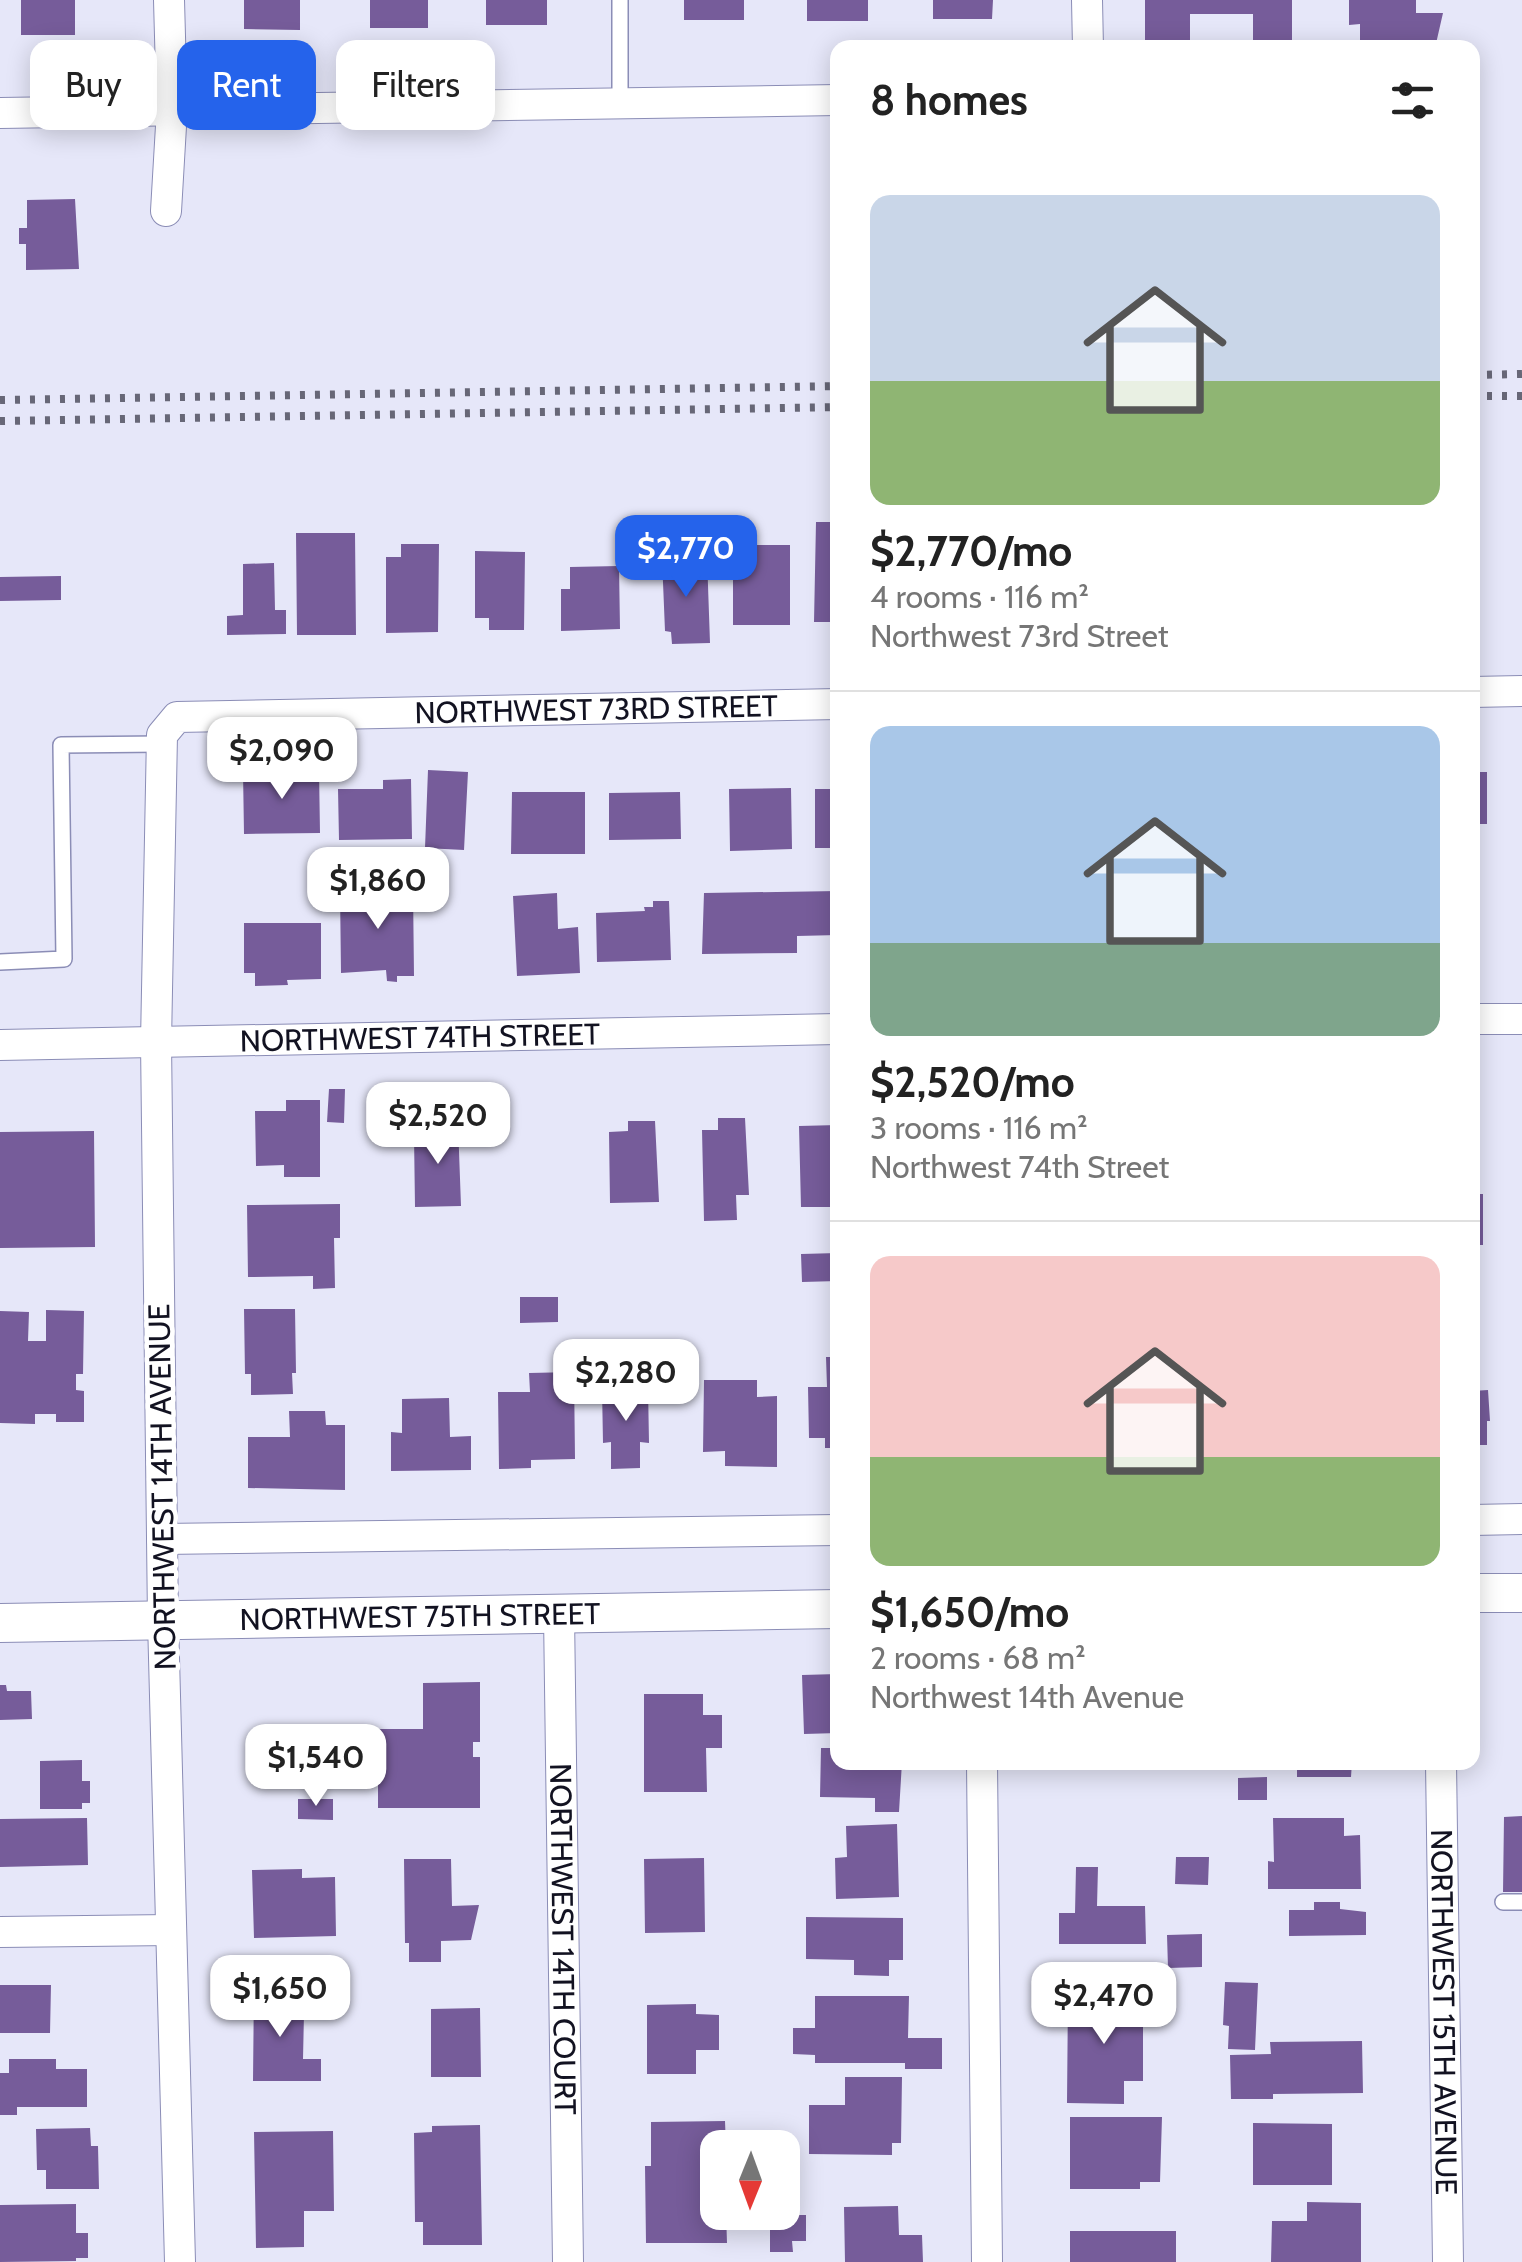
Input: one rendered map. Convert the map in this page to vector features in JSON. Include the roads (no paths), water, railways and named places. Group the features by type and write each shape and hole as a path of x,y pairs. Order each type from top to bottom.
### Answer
{"street":[{"path":"166,212 172,109 169,0"},
{"path":"1087,0 1088,40"},
{"path":"0,113 830,100"},
{"path":"1480,692 1522,691"},
{"name":"NORTHWEST 73RD STREET","path":"169,731 830,704"},
{"name":"NORTHWEST 14TH AVENUE","path":"169,731 156,1042 163,1620 180,2262"},
{"path":"1480,1019 1522,1019"},
{"name":"NORTHWEST 74TH STREET","path":"0,1045 830,1029"},
{"path":"1480,1520 1522,1519"},
{"path":"162,1539 830,1530"},
{"path":"1480,1593 1522,1592"},
{"name":"NORTHWEST 75TH STREET","path":"0,1623 830,1609"},
{"name":"NORTHWEST 14TH COURT","path":"560,1614 568,2262"},
{"path":"982,1770 987,2262"},
{"name":"NORTHWEST 15TH AVENUE","path":"1441,1770 1448,2262"},
{"path":"0,1932 170,1930"}],"lane":[{"path":"620,0 620,103"},
{"path":"0,962 64,959 61,746 169,731"},
{"path":"1503,1902 1522,1902"}],"railway":[{"path":"1480,375 1522,374"},
{"path":"0,400 830,386"},
{"path":"1480,396 1522,396"},
{"path":"0,421 830,407"}]}
